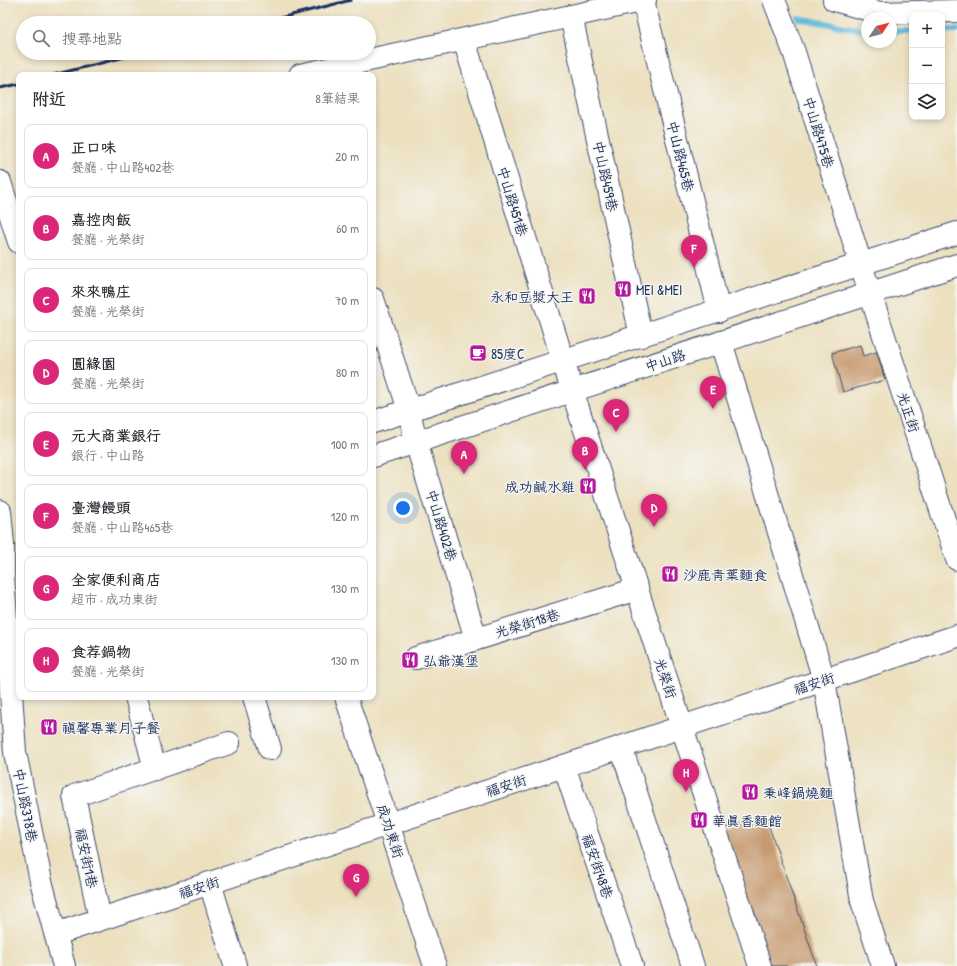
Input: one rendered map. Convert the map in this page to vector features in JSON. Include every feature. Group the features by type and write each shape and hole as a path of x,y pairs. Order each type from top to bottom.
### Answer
{"street":[{"path":"376,59 644,0"},
{"name":"中山路465巷","path":"644,0 719,311"},
{"name":"中山路475巷","path":"774,0 794,52 861,264"},
{"path":"834,0 880,14 957,11"},
{"name":"中山路459巷","path":"571,16 641,336"},
{"name":"中山路451巷","path":"464,40 572,390"},
{"path":"314,72 370,60"},
{"path":"0,182 16,233"},
{"path":"376,421 563,362 957,233"},
{"name":"光正街","path":"861,264 957,559"},
{"name":"中山路","path":"376,455 957,265"},
{"name":"中山路402巷","path":"376,308 409,410 416,442 476,639"},
{"path":"721,342 824,680 862,901 883,966"},
{"name":"光榮街","path":"572,390 760,966"},
{"name":"中山路378巷","path":"0,511 7,543 7,573 16,752 41,881 64,966"},
{"name":"光榮街18巷","path":"416,658 637,589"},
{"name":"福安街","path":"56,934 957,636"},
{"path":"137,700 155,768 229,743"},
{"path":"255,700 270,750"},
{"name":"成功東街","path":"347,700 435,966"},
{"path":"621,747 693,966"},
{"name":"福安街48巷","path":"564,766 632,966"},
{"name":"福安街1巷","path":"100,919 74,796 155,768"},
{"path":"210,883 235,965"}],"building":[{"path":"860,345 863,356 877,352 885,380 843,392 832,353"},
{"path":"765,815 817,966 767,966 721,830"}],"waterway":[{"path":"798,18 861,30"},
{"path":"945,30 957,30"},
{"path":"897,31 909,31"}],"railway":[{"path":"288,16 351,0"},
{"path":"65,72 113,60"},
{"path":"0,88 16,85"}],"place":[{"name":"臺灣饅頭","path":"694,268"},
{"name":"MEI &MEI","path":"623,289"},
{"name":"永和豆漿大王","path":"587,296"},
{"name":"85度C","path":"478,353"},
{"name":"元大商業銀行","path":"713,409"},
{"name":"來來鴨庄","path":"616,432"},
{"name":"嘉控肉飯","path":"585,470"},
{"name":"正口味","path":"464,474"},
{"name":"成功鹹水雞","path":"588,486"},
{"name":"圓緣園","path":"654,527"},
{"name":"沙鹿青葉麵食","path":"670,574"},
{"name":"弘爺漢堡","path":"410,660"},
{"name":"禛馨專業月子餐","path":"49,727"},
{"name":"食荐鍋物","path":"686,792"},
{"name":"秉峰鍋燒麵","path":"750,792"},
{"name":"華真香麵館","path":"699,820"},
{"name":"全家便利商店","path":"356,897"}]}
